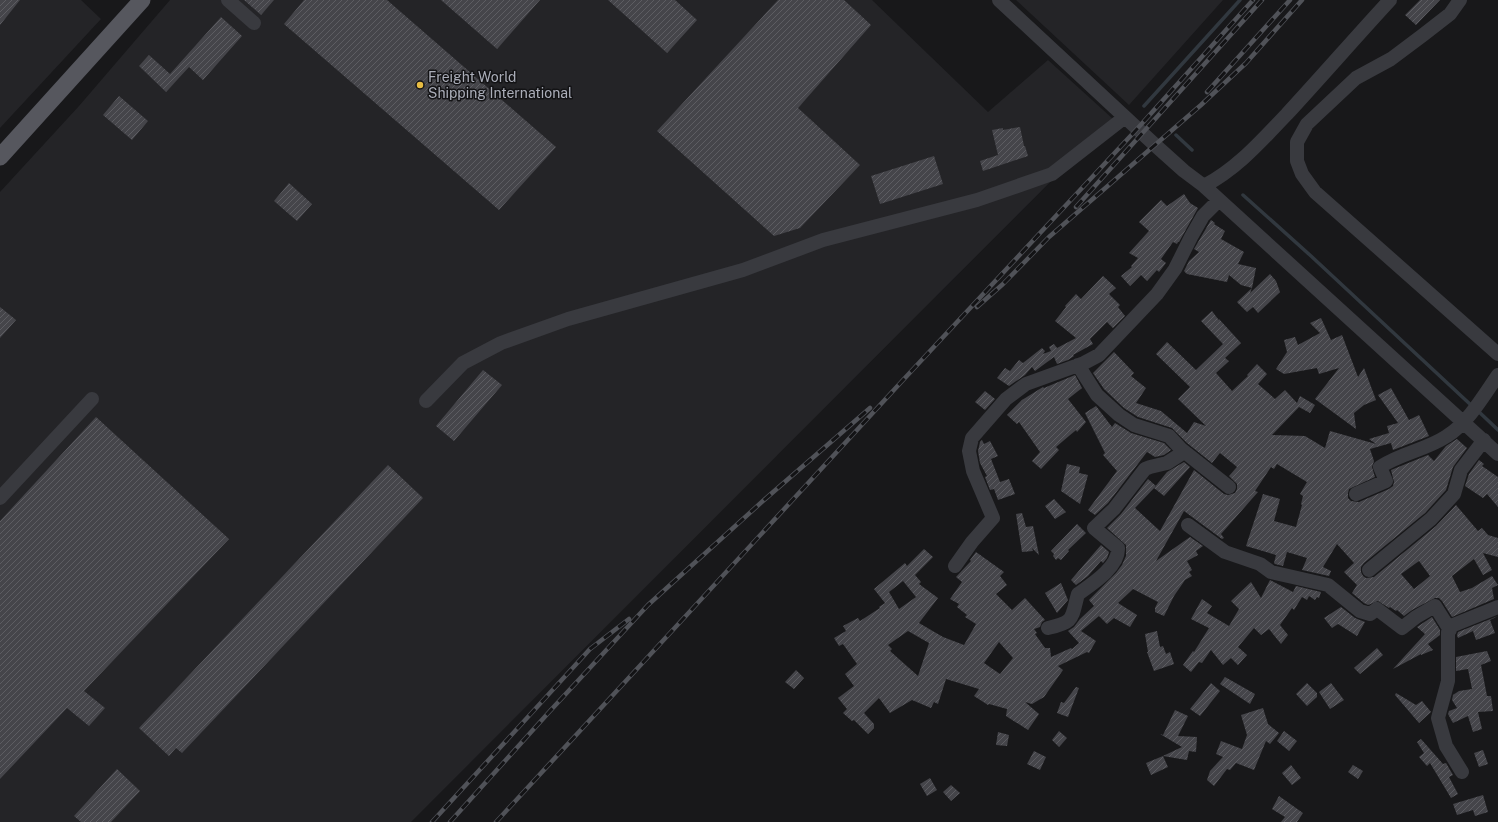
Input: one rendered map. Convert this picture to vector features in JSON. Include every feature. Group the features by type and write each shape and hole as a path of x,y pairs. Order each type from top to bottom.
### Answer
{"main road":[{"path":"0,157 142,0"}],"street":[{"path":"228,0 254,23"},
{"path":"999,0 1178,165 1204,186 1466,419 1498,454"},
{"path":"1204,186 1220,178 1245,158 1315,84 1390,0"},
{"path":"1460,0 1450,14 1423,35 1391,59 1356,78 1307,124 1297,142 1297,161 1302,174 1315,192 1498,354"},
{"path":"426,401 463,362 508,340 568,319 743,270 823,240 977,200 1052,174 1125,117"},
{"path":"955,566 972,542 993,518 973,471 969,451 972,438 1006,399 1026,384 1078,365 1099,355 1156,294 1175,269 1203,216 1219,200"},
{"path":"1078,365 1097,396 1119,415 1134,425 1169,436 1184,452 1229,487"},
{"path":"1356,494 1386,481 1380,467 1391,460 1410,454 1448,436 1466,419 1498,375"},
{"path":"0,498 92,399"},
{"path":"1369,570 1431,519 1454,494 1461,470 1484,440"},
{"path":"1048,628 1070,621 1078,594 1099,578 1114,562 1118,554 1118,548 1115,544 1094,528 1114,509 1145,470 1150,466 1167,464 1184,452"},
{"path":"1188,525 1225,552 1260,564 1271,572 1328,585 1360,611 1370,614 1377,609 1402,628 1416,617 1435,606 1450,630"},
{"path":"1462,772 1446,746 1438,718 1448,681 1447,645 1450,630 1451,626 1456,623 1498,607"}],"shaded area":[{"path":"0,0 81,0 101,19 0,128"},
{"path":"170,0 872,0 988,112 1048,60 1113,119 411,822 0,822 0,192 79,106"},
{"path":"1016,0 1223,0 1129,105"}],"building":[{"path":"0,0 20,0 0,25"},
{"path":"244,0 274,0 261,15"},
{"name":"Freight World Shipping International","path":"304,0 387,0 556,147 499,210 284,24"},
{"path":"441,0 540,0 497,49"},
{"path":"608,0 675,0 697,20 667,53"},
{"path":"778,0 844,0 871,25 798,108 860,165 800,228 774,236 657,131"},
{"path":"1420,0 1440,0 1416,25 1405,15"},
{"path":"221,17 242,36 203,80 189,67 166,92 139,66 149,55 170,74"},
{"path":"119,96 148,121 132,140 103,115"},
{"path":"1020,127 1028,156 983,171 980,161 998,155 992,130"},
{"path":"934,156 943,184 880,204 871,176"},
{"path":"289,183 312,204 297,221 274,201"},
{"path":"1184,194 1190,203 1198,208 1179,242 1177,244 1173,242 1161,259 1166,263 1159,272 1157,270 1147,281 1141,275 1130,286 1121,276 1132,267 1131,266 1138,258 1129,253 1149,231 1139,222 1161,200 1167,206"},
{"path":"1211,220 1215,223 1214,224 1225,231 1221,239 1244,252 1238,264 1256,268 1252,288 1241,285 1229,275 1227,282 1187,274 1184,271 1189,261 1199,252 1194,249"},
{"path":"1270,274 1276,281 1280,292 1258,313 1253,307 1247,312 1237,302 1252,288 1250,293"},
{"path":"1103,276 1116,288 1109,294 1120,305 1118,307 1125,316 1113,328 1107,322 1090,339 1093,344 1073,355 1074,356 1068,360 1057,364 1054,357 1035,371 1032,367 1025,375 1009,386 997,378 1005,368 1010,371 1019,360 1023,363 1042,348 1045,351 1043,354 1051,351 1049,347 1054,344 1057,348 1076,338 1055,321 1066,307 1065,306 1076,294 1081,299"},
{"path":"0,307 16,320 0,338"},
{"path":"1212,311 1218,320 1219,319 1241,343 1225,358 1229,361 1216,373 1232,391 1248,376 1247,375 1257,364 1267,374 1258,384 1275,399 1285,390 1297,403 1300,396 1315,405 1310,413 1299,407 1272,435 1305,436 1325,448 1330,431 1376,444 1369,439 1389,433 1387,426 1398,423 1378,395 1391,388 1409,420 1419,415 1429,436 1393,450 1391,443 1370,449 1374,461 1372,467 1375,477 1349,489 1348,498 1351,501 1359,502 1389,489 1393,486 1394,482 1391,470 1428,455 1434,461 1446,446 1457,439 1467,448 1453,467 1446,490 1425,513 1364,563 1361,567 1361,572 1366,578 1374,577 1436,526 1456,505 1478,531 1482,528 1488,535 1498,538 1498,557 1483,553 1492,570 1483,575 1474,559 1452,576 1460,592 1472,588 1492,576 1498,585 1492,588 1494,599 1452,617 1442,601 1439,598 1435,598 1404,616 1397,610 1396,611 1390,607 1389,608 1378,601 1368,605 1352,593 1357,585 1344,572 1354,563 1337,544 1323,567 1331,571 1329,576 1302,570 1307,558 1287,552 1283,566 1274,563 1276,555 1246,546 1263,494 1280,499 1274,521 1296,527 1302,505 1303,496 1300,494 1307,482 1277,464 1274,469 1271,467 1255,491 1258,492 1221,534 1224,538 1222,539 1184,511 1156,561 1190,537 1203,546 1196,551 1198,555 1187,561 1192,570 1189,572 1192,576 1185,580 1174,596 1164,616 1155,612 1158,602 1133,589 1118,603 1137,615 1130,627 1114,618 1107,624 1099,616 1081,631 1096,641 1089,653 1087,652 1058,666 1063,670 1044,697 1032,704 1025,702 1039,714 1028,730 1006,716 1007,709 988,705 974,696 979,689 946,679 938,704 934,702 931,708 912,700 890,713 879,698 864,713 874,724 874,728 868,734 854,720 852,721 843,713 847,709 838,698 854,686 845,674 857,664 843,644 839,646 834,638 846,631 843,626 858,618 860,621 880,608 879,607 885,603 874,589 905,563 907,566 924,549 933,557 915,575 921,582 919,584 938,598 919,623 943,637 964,645 976,624 965,617 967,615 957,607 959,604 950,599 962,582 956,577 971,561 970,560 976,552 1004,572 1000,576 1007,585 996,594 1012,610 1025,598 1045,620 1042,622 1040,627 1034,629 1037,633 1035,634 1045,648 1050,648 1051,657 1071,648 1072,649 1079,643 1068,631 1074,627 1094,606 1089,600 1122,565 1126,556 1126,545 1107,528 1121,514 1148,479 1156,486 1135,508 1160,531 1194,470 1224,494 1228,495 1235,493 1237,484 1229,476 1237,467 1220,453 1212,463 1187,443 1172,428 1138,417 1124,408 1104,389 1093,373 1114,352 1134,373 1131,376 1146,388 1136,403 1161,411 1187,433 1194,422 1206,426 1178,399 1190,387 1156,354 1167,342 1196,370 1223,344 1201,321","holes":["1419,561 1430,576 1414,589 1401,574","903,581 916,597 899,609 889,592","908,631 929,643 918,676 890,651 892,649 888,645","999,642 1013,658 1000,674 984,663"]},
{"path":"1321,318 1331,340 1342,335 1358,377 1364,368 1376,400 1364,405 1354,413 1356,429 1315,399 1339,368 1319,374 1317,368 1284,374 1276,369 1287,352 1284,340 1295,337 1298,345 1320,333 1310,323"},
{"path":"483,370 502,385 454,441 436,426"},
{"path":"1075,375 1082,388 1068,399 1086,422 1077,432 1076,430 1056,447 1059,450 1041,469 1032,461 1040,452 1019,422 1017,424 1007,415 1022,400 1043,387 1044,388"},
{"path":"985,391 995,399 985,410 975,402"},
{"path":"1096,406 1112,427 1115,423 1131,433 1164,443 1171,450 1164,455 1155,457 1147,452 1108,503 1095,515 1088,510 1117,471 1103,455 1105,453 1085,413"},
{"path":"96,417 229,539 84,691 105,708 89,726 67,708 0,779 0,521"},
{"path":"982,440 984,444 990,441 998,456 991,459 1000,482 1009,479 1015,494 998,500 994,489 990,490 985,477 987,476 980,463 978,451"},
{"path":"1479,460 1484,464 1482,466 1498,477 1498,507 1487,494 1483,498 1465,486 1469,474"},
{"path":"1184,462 1190,467 1164,496 1154,488 1167,472"},
{"path":"1067,464 1080,467 1079,473 1088,475 1080,504 1061,491"},
{"path":"388,465 423,498 182,753 176,748 169,756 139,728"},
{"path":"1054,499 1066,512 1055,519 1045,506"},
{"path":"1022,513 1026,527 1033,526 1039,555 1032,548 1033,551 1022,552 1016,514"},
{"path":"1077,524 1086,533 1068,550 1069,551 1061,560 1058,558 1056,560 1051,551"},
{"path":"1101,545 1109,552 1107,558 1103,563 1101,561 1088,576 1076,585 1071,580"},
{"path":"1270,580 1293,592 1296,586 1321,592 1319,598 1317,597 1315,600 1309,596 1307,600 1302,597 1294,610 1292,608 1280,625 1288,635 1281,644 1269,629 1261,635 1254,628 1238,647 1247,655 1238,665 1231,658 1223,665 1211,650 1202,663 1199,662 1191,672 1183,665 1193,651 1194,652 1209,628 1191,619 1202,599 1212,606 1207,613 1229,626 1239,609 1231,601 1251,582 1261,598"},
{"path":"1061,583 1068,600 1057,613 1045,593"},
{"path":"1341,607 1355,618 1365,622 1357,636 1338,624 1332,628 1324,618"},
{"path":"1498,616 1490,620 1495,633 1476,640 1473,631 1458,638 1458,632"},
{"path":"1432,617 1440,630 1440,635 1428,644 1433,650 1421,654 1393,669 1425,634 1417,627"},
{"path":"1157,631 1160,647 1163,646 1166,654 1170,652 1174,664 1154,671 1147,652 1145,634"},
{"path":"1377,648 1383,655 1360,674 1354,668"},
{"path":"1487,651 1491,661 1481,665 1487,696 1491,696 1493,711 1478,712 1482,729 1473,732 1468,716 1453,723 1448,714 1449,711 1457,708 1452,700 1453,695 1459,691 1472,689 1468,669 1456,671 1456,657"},
{"path":"796,670 804,678 794,689 785,682"},
{"path":"1225,677 1255,694 1250,704 1220,684"},
{"path":"1211,683 1220,691 1200,716 1190,709"},
{"path":"1307,683 1317,693 1317,697 1307,706 1296,694"},
{"path":"1331,683 1344,700 1330,709 1319,692"},
{"path":"1076,687 1079,688 1068,717 1057,713 1061,702 1064,703"},
{"path":"1396,693 1416,705 1422,701 1431,712 1419,723 1395,695"},
{"path":"1263,708 1268,724 1279,733 1270,744 1266,741 1254,770 1236,763 1230,770 1227,769 1214,786 1207,780 1210,771 1223,757 1216,754 1221,741 1242,749 1247,735 1241,715"},
{"path":"1175,710 1188,716 1178,736 1197,737 1196,752 1189,751 1187,760 1163,756 1182,747 1160,734 1163,735"},
{"path":"1059,731 1067,738 1059,747 1052,740"},
{"path":"1284,731 1297,741 1289,751 1277,741"},
{"path":"998,732 1009,735 1007,746 996,745"},
{"path":"1421,739 1443,764 1446,763 1453,775 1449,777 1458,794 1451,798 1430,763 1427,766 1419,757 1424,753 1417,742"},
{"path":"1483,750 1488,764 1479,767 1474,753"},
{"path":"1034,751 1046,757 1040,770 1027,764"},
{"path":"1163,756 1168,767 1151,775 1146,763"},
{"path":"1291,765 1301,778 1292,785 1282,773"},
{"path":"1353,765 1363,771 1358,779 1348,772"},
{"path":"117,769 140,791 111,822 81,822 74,816"},
{"path":"930,778 937,790 927,796 920,784"},
{"path":"951,785 960,793 951,801 943,792"},
{"path":"1483,795 1488,812 1475,816 1473,810 1457,815 1453,804"},
{"path":"1279,796 1303,813 1297,822 1281,822 1285,817 1272,809"}],"waterway":[{"path":"1144,106 1240,0"},
{"path":"1176,135 1192,150"},
{"path":"1243,195 1311,256 1472,406"},
{"path":"1477,410 1498,430"}],"railway":[{"path":"496,822 904,379 1137,129 1253,0"},
{"path":"1076,207 1262,0"},
{"path":"1207,92 1290,0"},
{"path":"977,307 1003,284 1049,237 1201,105 1246,63 1302,0"},
{"path":"450,822 648,605 764,500 870,408"},
{"path":"432,822 590,649 629,619"}],"place":[{"name":"Freight World Shipping International","path":"420,85"}]}
